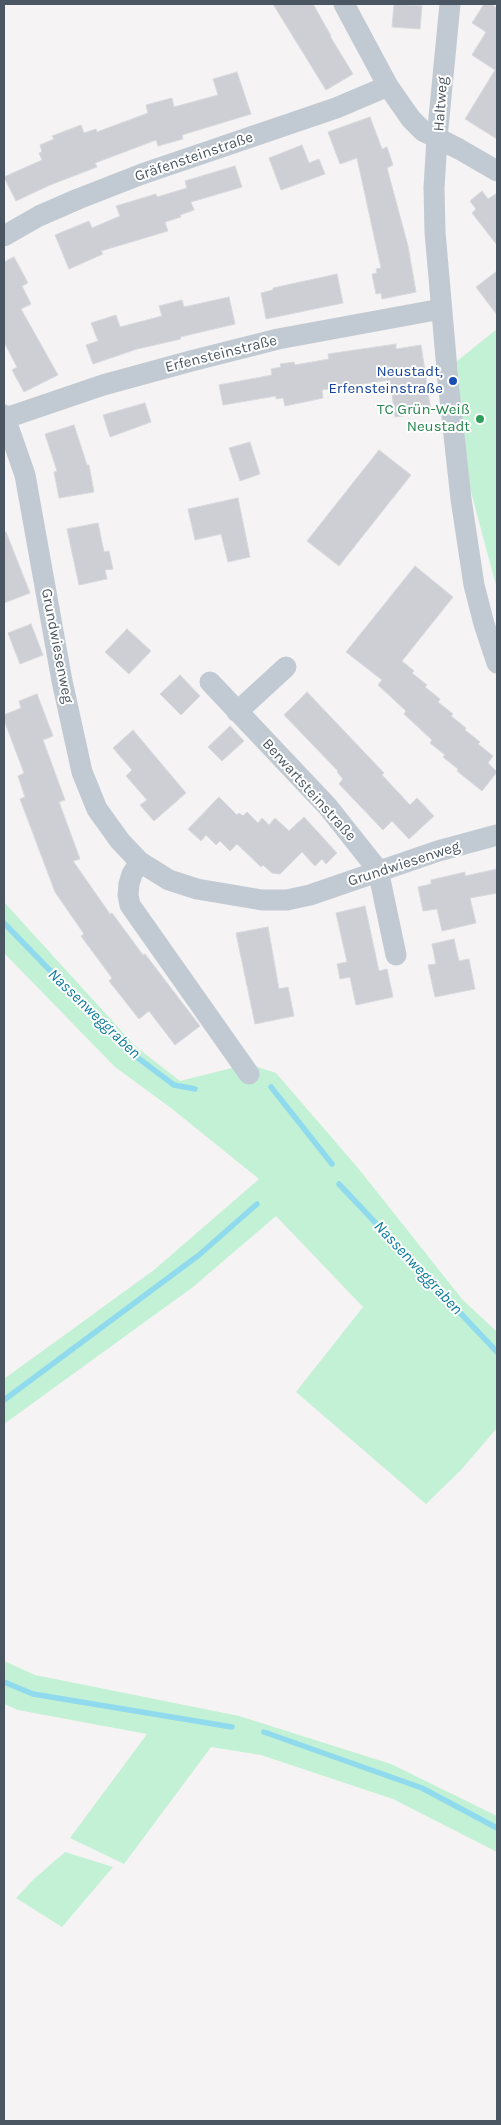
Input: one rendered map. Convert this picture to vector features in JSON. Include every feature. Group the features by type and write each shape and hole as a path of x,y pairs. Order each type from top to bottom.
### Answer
{"street":[{"path":"344,4 388,86 411,119 423,131 436,138 434,214 441,309 457,470 474,585 497,663"},
{"name":"Haltweg","path":"450,4 436,138 497,171"},
{"name":"Gräfensteinstraße","path":"4,236 39,216 78,199 142,174 336,108 388,86"},
{"name":"Erfensteinstraße","path":"5,417 103,385 278,339 441,309"},
{"name":"Grundwiesenweg","path":"5,417 25,475 62,681 82,772 98,809 120,841 140,862 169,880 197,889 262,900 287,900 310,895 378,870 438,851 497,835"},
{"path":"237,712 286,667"},
{"name":"Berwartsteinstraße","path":"210,682 328,807 378,870"},
{"path":"140,862 132,874 129,884 128,895 130,905 249,1074"},
{"path":"378,870 396,955"}],"green space":[{"name":"TC Grün-Weiß Neustadt","path":"497,329 497,589 467,477 457,361"},
{"path":"4,902 135,1046 180,1081 248,1064 276,1073 358,1168 462,1299 497,1332 497,1428 461,1470 426,1504 296,1392 363,1307 276,1216 193,1287 4,1424 4,1379 154,1270 259,1179 171,1108 115,1067 4,953"},
{"path":"4,1661 35,1675 239,1716 391,1764 497,1816 497,1852 393,1799 261,1755 211,1747 124,1864 70,1838 147,1734 18,1710 4,1704"},
{"path":"65,1852 113,1867 62,1927 16,1898 34,1879"}],"building":[{"path":"273,4 313,4 353,74 326,90"},
{"path":"394,4 422,6 420,29 392,27"},
{"path":"484,4 491,4 497,8 497,139 465,119 495,70 472,55 486,32 472,23"},
{"path":"237,72 251,114 182,135 183,139 158,146 156,140 95,163 97,167 50,185 16,201 4,177 42,160 39,153 42,152 40,145 54,139 52,136 81,125 84,133 96,129 97,132 148,113 146,105 172,98 174,107 218,95 213,79"},
{"path":"370,117 382,149 387,147 393,165 387,168 408,246 416,292 382,299 381,293 376,294 372,274 377,273 376,269 381,268 357,158 340,164 328,132"},
{"path":"302,145 309,163 319,159 325,174 281,190 269,158"},
{"path":"235,166 242,187 191,202 194,210 165,222 168,231 101,251 103,254 69,269 55,235 89,221 92,228 120,216 116,206 156,194 157,197 187,188 185,181"},
{"path":"482,191 488,199 497,193 497,245 472,213 476,209 470,201"},
{"path":"14,257 28,283 22,286 31,304 21,309 58,375 24,392 12,370 17,367 4,342 4,262"},
{"path":"497,271 497,315 476,287"},
{"path":"337,274 343,303 266,319 261,293 273,290 273,288"},
{"path":"229,297 235,324 137,349 93,364 86,345 98,341 91,323 116,315 120,327 162,316 159,306 182,300 184,307"},
{"path":"396,344 396,349 421,345 431,412 395,417 390,380 322,390 323,398 285,406 283,398 276,399 276,396 223,405 219,385 272,375 271,369 281,367 280,364 294,362 295,365 329,359 328,354"},
{"path":"145,403 151,422 110,437 103,415"},
{"path":"74,425 87,465 89,465 94,492 59,498 54,472 57,471 45,434"},
{"path":"250,442 260,474 240,481 229,448"},
{"path":"379,450 411,475 339,566 307,541"},
{"path":"238,498 250,557 228,562 221,534 195,540 188,509"},
{"path":"98,523 104,552 109,551 113,569 105,570 107,579 79,585 67,529"},
{"path":"4,532 6,532 30,593 4,603"},
{"path":"415,566 453,597 402,661 414,671 412,673 427,685 425,687 440,699 438,702 453,714 451,716 480,742 478,744 493,756 488,763 497,772 482,791 457,771 458,769 443,757 445,755 430,743 432,740 404,714 406,711 378,685 382,680 346,652"},
{"path":"31,624 43,655 20,664 8,633"},
{"path":"127,629 151,651 129,674 105,652"},
{"path":"180,675 200,696 181,715 160,694"},
{"path":"307,692 384,773 382,775 410,805 417,798 434,816 409,839 392,821 383,830 339,784 343,779 338,771 284,715"},
{"path":"37,694 53,736 43,740 65,800 59,802 80,859 73,861 110,914 112,913 143,955 145,954 200,1026 175,1045 149,1011 139,1019 109,981 112,978 81,936 84,934 55,892 20,799 25,797 18,776 24,773 4,720 4,715 21,708 19,701"},
{"path":"230,726 244,741 222,761 208,747"},
{"path":"133,730 186,793 154,821 140,805 147,800 126,776 132,770 113,748"},
{"path":"219,797 237,815 239,813 243,816 247,812 258,823 262,818 269,825 275,818 289,831 304,817 337,853 326,864 322,859 315,866 302,852 280,874 272,873 263,865 261,867 237,844 230,851 220,841 216,845 206,835 201,841 188,829"},
{"path":"497,869 497,893 470,898 476,923 442,931 437,909 423,911 418,887 431,884 431,880 465,872 465,876"},
{"path":"365,906 379,971 387,969 393,997 356,1005 350,977 340,979 337,964 347,962 336,913"},
{"path":"268,927 279,989 288,987 294,1016 255,1024 236,933"},
{"path":"454,939 459,961 469,959 475,989 435,997 428,965 436,964 432,944"}],"waterway":[{"name":"Nassenweggraben","path":"4,923 126,1049 174,1085 195,1089"},
{"name":"Nassenweggraben","path":"271,1087 332,1164"},
{"name":"Nassenweggraben","path":"339,1184 497,1352"},
{"path":"4,1400 199,1255 257,1204"},
{"path":"4,1682 33,1694 232,1727"},
{"path":"264,1732 422,1788 497,1828"}],"place":[{"name":"Neustadt, Erfensteinstraße","path":"453,381"},
{"name":"TC Grün-Weiß Neustadt","path":"480,419"}]}
